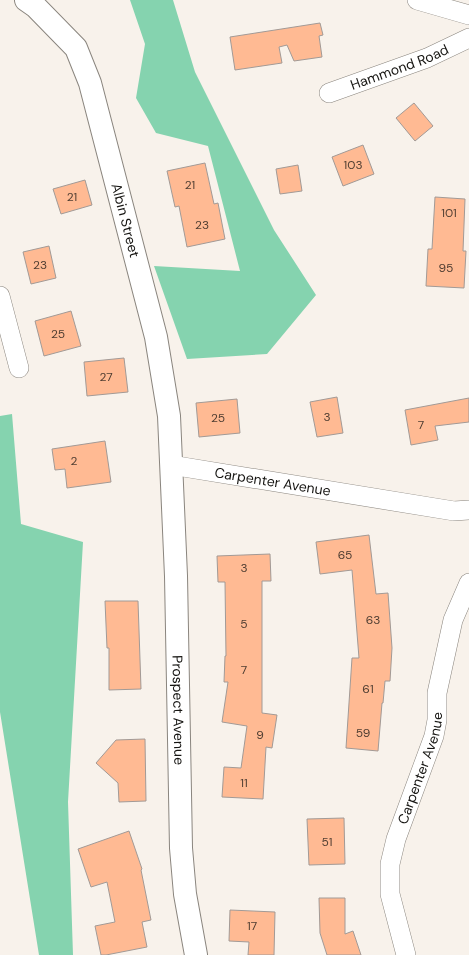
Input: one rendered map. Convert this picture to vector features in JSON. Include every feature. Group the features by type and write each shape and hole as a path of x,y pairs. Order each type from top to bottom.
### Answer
{"main road":[{"name":"Albin Street","path":"26,0 36,7 76,48 90,83 156,337 169,416 171,465"},
{"name":"Prospect Avenue","path":"171,465 176,576 181,848 185,894 196,955"}],"street":[{"path":"417,0 469,15"},
{"name":"Hammond Road","path":"329,93 427,58 469,38"},
{"path":"0,296 19,368"},
{"name":"Carpenter Avenue","path":"171,465 454,511 469,510"},
{"name":"Carpenter Avenue","path":"406,955 390,894 390,864 396,839 434,736 437,720 436,693 453,620 469,583"}],"green space":[{"path":"130,0 173,0 195,72 274,230 316,295 267,354 187,359 154,266 240,271 208,146 156,133 136,98 145,44"},
{"path":"12,414 21,524 83,542 68,802 73,955 39,955 0,712 0,416"}],"building":[{"path":"320,23 323,35 319,36 322,57 294,61 287,45 279,47 282,63 235,70 230,37"},
{"path":"414,103 433,126 415,141 396,118"},
{"path":"363,145 374,174 343,186 332,157"},
{"path":"205,163 214,204 218,203 225,239 187,247 179,206 175,207 167,171"},
{"path":"298,165 302,191 280,194 276,169"},
{"path":"85,180 92,205 61,214 53,189"},
{"path":"435,197 465,199 463,251 466,251 464,288 426,286 428,249 432,249"},
{"path":"49,246 56,278 31,284 23,252"},
{"path":"71,311 81,346 44,356 35,321"},
{"path":"124,358 128,392 87,396 84,362"},
{"path":"337,397 343,433 317,437 310,402"},
{"path":"469,398 469,422 435,426 438,440 411,445 405,410"},
{"path":"237,399 240,433 199,437 196,403"},
{"path":"105,441 111,482 67,488 65,469 55,470 52,449"},
{"path":"369,535 376,594 388,593 392,648 390,681 385,681 382,703 378,751 346,748 352,658 359,658 352,570 320,574 316,542"},
{"path":"270,554 271,581 262,581 262,713 277,715 272,748 266,747 263,799 222,797 224,767 241,768 247,726 222,722 228,682 224,682 226,656 225,582 218,582 217,556"},
{"path":"105,601 138,601 141,689 109,690 109,648 107,648"},
{"path":"145,739 146,801 119,802 118,783 96,763 116,740"},
{"path":"344,818 345,864 309,865 307,819"},
{"path":"129,831 142,869 151,920 142,922 147,947 101,955 95,926 115,922 107,882 91,887 78,849"},
{"path":"319,898 345,898 345,934 353,931 361,955 327,955 320,933"},
{"path":"230,910 275,912 274,955 248,955 249,942 229,941"}]}
